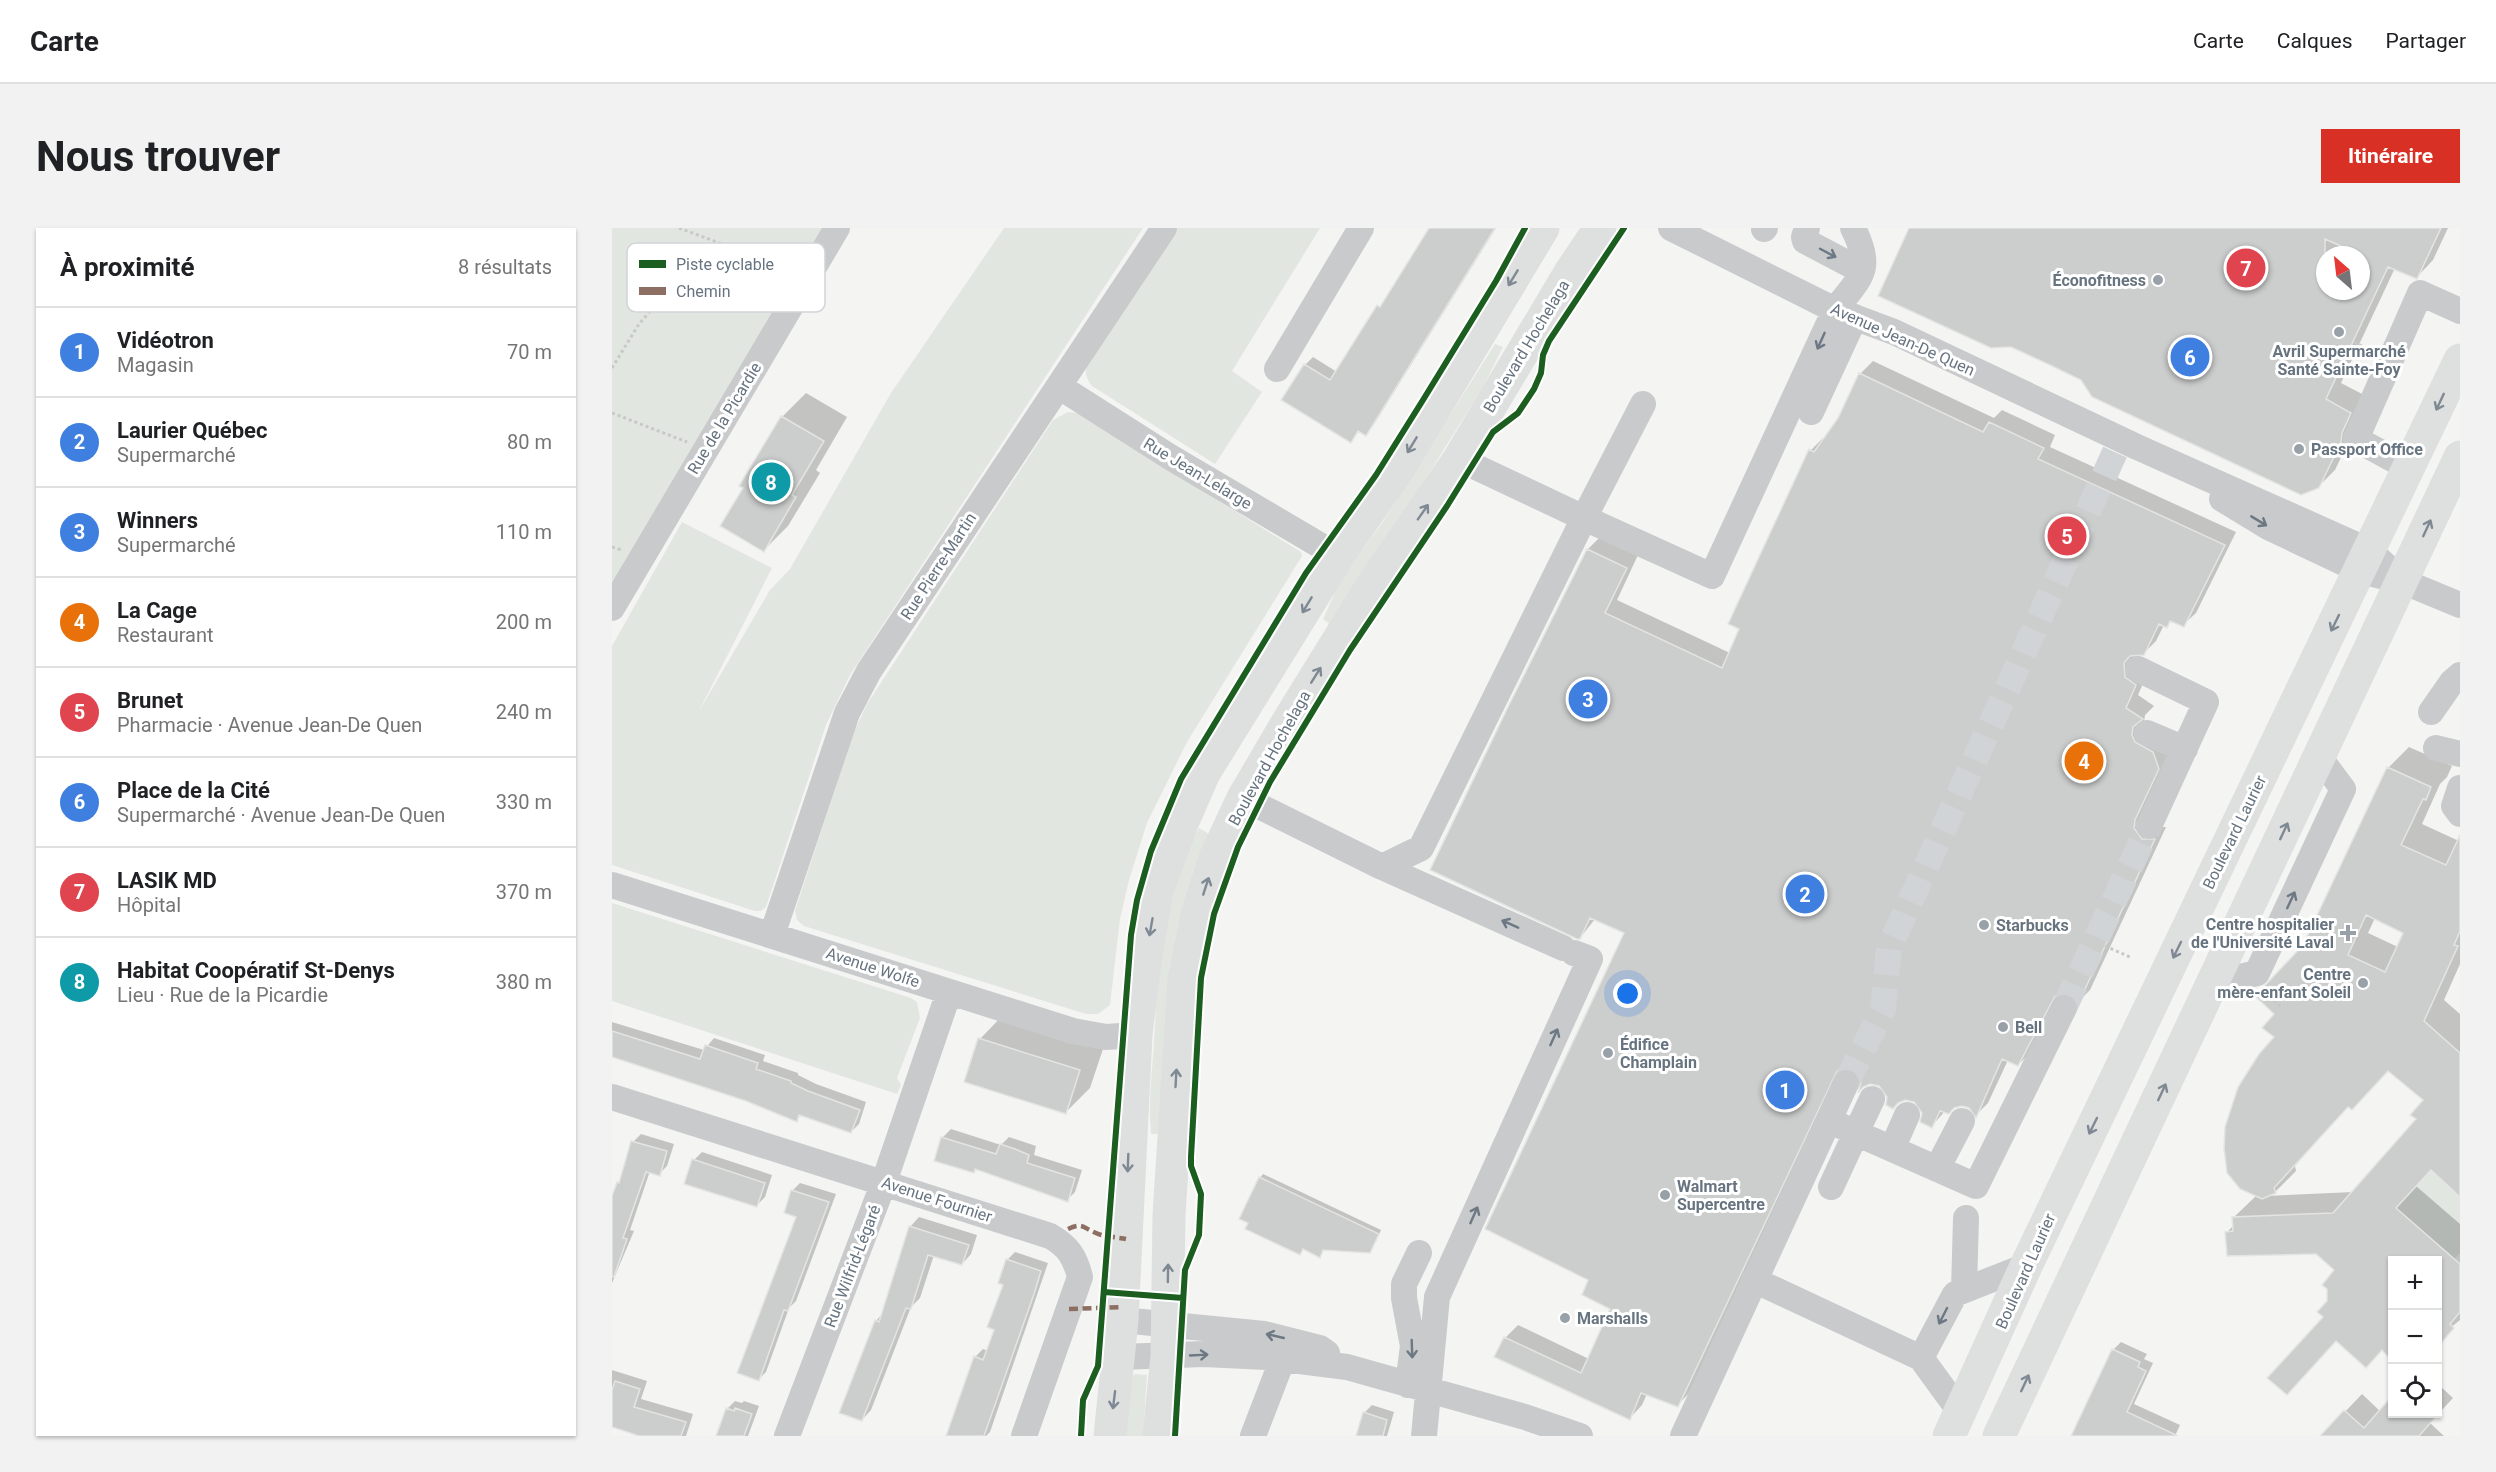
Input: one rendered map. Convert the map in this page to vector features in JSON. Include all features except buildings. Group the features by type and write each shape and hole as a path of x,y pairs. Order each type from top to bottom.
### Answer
{"main road":[{"path":"1110,1436 1122,1320 1136,1035 1157,891 1204,773 1338,555 1399,468 1543,228"},
{"name":"Boulevard Hochelaga","path":"1159,1436 1167,1356 1170,1192 1186,960 1198,911 1216,855 1243,798 1290,718 1373,584 1459,459 1571,271 1600,228"},
{"name":"Boulevard Laurier","path":"1955,1424 2026,1266 2460,360"},
{"path":"2000,1436 2460,457"},
{"path":"1204,773 1243,798"}],"street":[{"name":"Rue de la Picardie","path":"825,249 837,228"},
{"name":"Rue Pierre-Martin","path":"772,935 848,713 869,671 1164,228"},
{"path":"1277,369 1361,228"},
{"name":"Avenue Jean-De Quen","path":"1671,228 1845,314 1894,332 2137,447 2402,581 2460,603"},
{"path":"1807,228 1805,241 1862,271"},
{"path":"1811,412 1862,271 1863,249 1853,228"},
{"path":"2409,468 2356,439 2420,293 2460,311"},
{"name":"Rue de la Picardie","path":"612,608 788,312"},
{"path":"1459,459 1713,576 1807,373 1845,314"},
{"name":"Rue Jean-Lelarge","path":"1060,387 1170,457 1338,555"},
{"path":"1382,867 1421,848 1643,404"},
{"path":"2138,669 2206,702 2149,826"},
{"path":"2431,712 2457,681"},
{"path":"2147,733 2185,749"},
{"path":"2460,789 2454,806 2460,814"},
{"path":"1243,798 1382,867 1590,959 1437,1297 1433,1329 1418,1388"},
{"name":"Avenue Wolfe","path":"612,885 1073,1031 1106,1037 1136,1035"},
{"name":"Rue Wilfrid-Légaré","path":"787,1436 884,1182 949,992"},
{"path":"1828,1120 1977,1186 2064,1008"},
{"path":"1683,1436 1846,1083"},
{"name":"Avenue Fournier","path":"612,1097 1050,1236 1069,1249 1076,1261 1080,1277 1024,1436"},
{"path":"1831,1186 1872,1099"},
{"path":"1892,1149 1907,1115"},
{"path":"1937,1169 1962,1121"},
{"path":"1964,1290 1966,1218"},
{"path":"1433,1329 1425,1316 1422,1303 1423,1287 1445,1242 1443,1236"},
{"path":"1419,1253 1404,1284 1404,1298 1413,1346 1424,1436"},
{"path":"1921,1358 1955,1294 2026,1266"},
{"path":"1754,1280 1921,1358 1955,1424"},
{"path":"1122,1320 1273,1336 1320,1348 1347,1367"},
{"path":"1119,1357 1204,1354 1283,1358 1347,1367 1525,1417 1580,1436"},
{"path":"1253,1436 1283,1358"}],"path":[{"path":"679,228 718,243"},
{"path":"612,368 639,324 649,312"},
{"path":"612,413 705,450"},
{"path":"2105,946 2130,957"},
{"path":"2262,989 2281,1007"}],"shaded area":[{"path":"612,228 822,228 813,243 627,243 627,312 774,312 612,596"},
{"path":"1004,228 1143,228 850,675 826,725 766,907 761,911 755,911 612,865 612,646 682,522 772,568 698,713 770,590 790,569 891,393"},
{"path":"1177,228 1320,228 1232,371 1262,392 1215,464 1092,386 1086,375 1088,363"},
{"path":"1495,344 1503,347 1483,387 1330,624 1323,619 1341,579 1382,523"},
{"path":"1068,412 1078,413 1301,552 1302,556 1187,742 1147,823 1129,880 1120,919 1110,1005 1098,1014 1086,1014 804,926 797,920 795,911 853,734 867,704 1053,420"},
{"path":"1199,828 1209,834 1160,1134 1151,1134 1151,1088 1164,932 1177,877"},
{"path":"612,903 911,998 917,1002 920,1018 897,1078 901,1085 897,1094 612,1001"},
{"path":"2431,1170 2460,1197 2460,1253 2442,1273 2442,1262 2449,1254 2407,1217 2372,1234"},
{"path":"1134,1374 1147,1375 1143,1436 1126,1436 1130,1384"}],"tunnel":[{"path":"1846,1083 1883,1010 1889,948 2121,439"},
{"path":"2064,1008 2149,826"}],"marked path":[{"path":"1068,1229 1080,1226 1103,1235 1126,1239"},
{"path":"1069,1309 1123,1307"}],"cycle path":[{"path":"1081,1436 1083,1400 1098,1366 1131,935 1137,900 1151,851 1181,779 1306,573 1376,475 1423,400 1496,281 1525,228"},
{"path":"1175,1436 1185,1270 1199,1235 1201,1194 1191,1166 1191,1157 1201,978 1214,914 1238,847 1270,782 1350,650 1447,506 1493,432 1518,413 1534,389 1541,373 1543,355 1549,341 1624,228"},
{"path":"1104,1292 1183,1298"}],"place":[{"name":"LASIK MD","path":"2246,268"},
{"name":"Éconofitness","path":"2158,280"},
{"name":"Avril Supermarché Santé Sainte-Foy","path":"2339,332"},
{"name":"Place de la Cité","path":"2190,357"},
{"name":"Passport Office","path":"2299,449"},
{"name":"Habitat Coopératif St-Denys","path":"771,482"},
{"name":"Brunet","path":"2067,536"},
{"name":"Winners","path":"1588,699"},
{"name":"La Cage","path":"2084,761"},
{"name":"Laurier Québec","path":"1805,894"},
{"name":"Starbucks","path":"1984,925"},
{"name":"Centre hospitalier de l'Université Laval","path":"2348,933"},
{"name":"Centre mère-enfant Soleil","path":"2363,983"},
{"name":"Bell","path":"2003,1027"},
{"name":"Édifice Champlain","path":"1608,1053"},
{"name":"Vidéotron","path":"1785,1090"},
{"name":"Walmart Supercentre","path":"1665,1195"},
{"name":"Marshalls","path":"1565,1318"}]}
